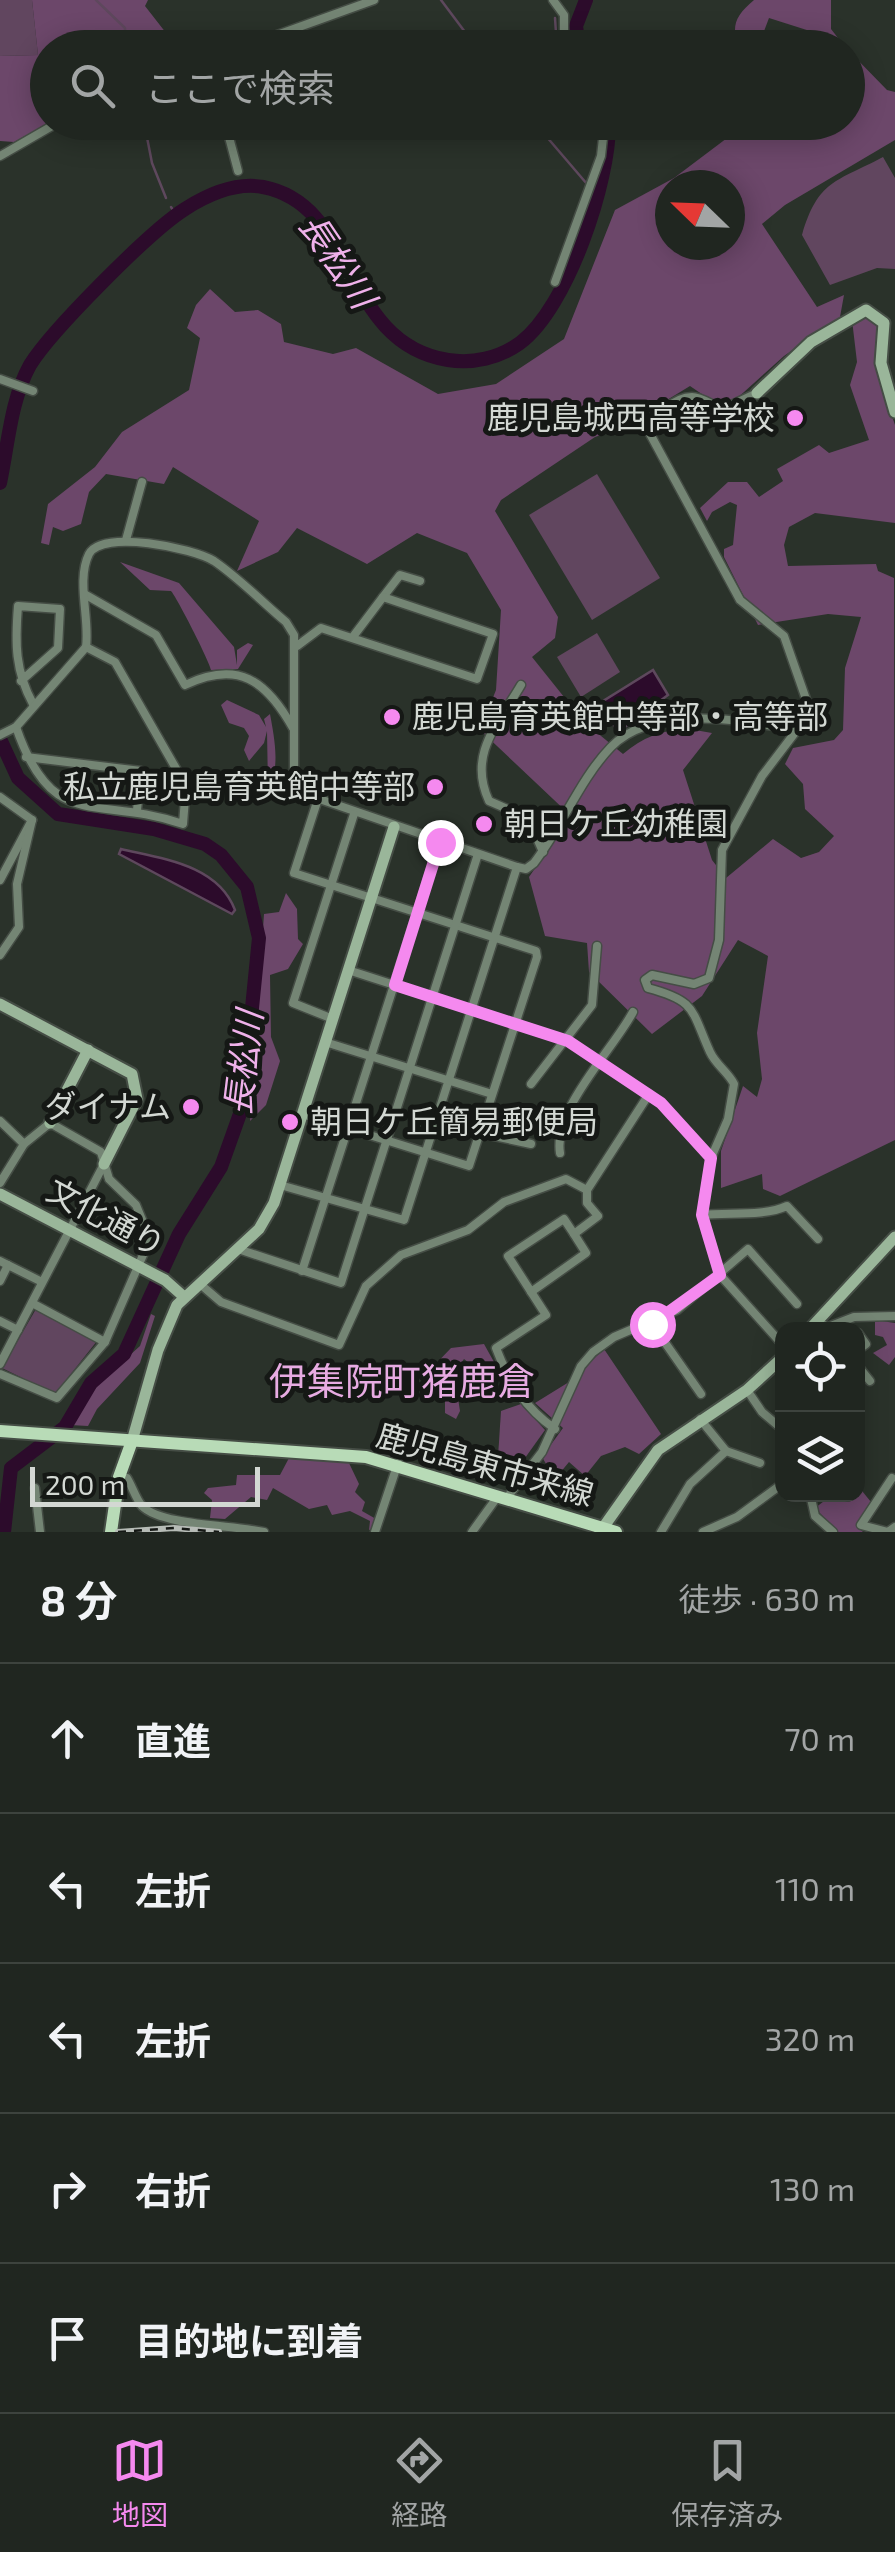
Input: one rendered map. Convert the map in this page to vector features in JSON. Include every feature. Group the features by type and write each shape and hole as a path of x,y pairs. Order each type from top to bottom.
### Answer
{"main road":[{"name":"鹿児島東市来線","path":"0,1431 333,1452 398,1464 606,1531"},
{"path":"111,1529 120,1476 132,1441"}],"street":[{"path":"291,30 374,0"},
{"path":"553,0 564,15 564,30"},
{"path":"0,156 30,139"},
{"path":"230,140 238,170"},
{"path":"555,282 601,156 603,140"},
{"path":"775,1336 720,1275 702,1215 711,1158 728,1119 734,1084 711,1054 695,1010 673,994 648,988 645,980 652,975 694,984 708,978 719,940 722,850 762,776 797,730 806,699 784,636 740,600 649,432 655,417 685,398 696,397 723,409 757,393 811,342 866,310 884,323 881,364 895,412"},
{"path":"2,380 31,390"},
{"path":"126,540 142,482"},
{"path":"0,735 14,728 32,704 77,663 86,647 85,570 94,546 101,541 126,540 212,560 286,622 296,646 294,779 317,802 517,867 526,869 544,852 608,749 628,733 714,717 797,730"},
{"path":"352,638 400,575 420,580"},
{"path":"86,594 156,635 185,685 211,673 240,673 278,700 295,731"},
{"path":"296,646 321,628 477,679 493,634 383,597"},
{"path":"21,682 58,648 60,609 18,606 15,648 21,682 32,704"},
{"path":"14,728 38,780 63,798 83,806 136,810 183,824 186,786 114,662 86,647"},
{"path":"521,685 487,737 482,778 489,801 528,818 544,852"},
{"path":"26,757 141,770 136,810"},
{"path":"0,797 32,820"},
{"path":"302,1114 469,1166 536,950 294,873 317,802"},
{"path":"332,1019 293,1003 354,814"},
{"path":"0,880 32,820"},
{"path":"0,955 19,928 17,884 32,820"},
{"path":"132,1441 158,1350 183,1296 265,1220 280,1185 394,828"},
{"path":"302,1271 440,842"},
{"path":"238,1249 341,1282 478,854"},
{"path":"280,1185 404,1220 517,867"},
{"path":"531,1084 592,1005 596,946"},
{"path":"348,970 565,1040 649,1094 711,1158"},
{"path":"0,1004 132,1074 138,1090 0,1364"},
{"path":"560,1154 558,1142 567,1113 632,1012"},
{"path":"326,1042 492,1094"},
{"path":"0,1183 24,1144 50,1123 88,1050"},
{"path":"574,1234 598,1216 587,1203 587,1190 649,1094"},
{"path":"0,1121 24,1144"},
{"path":"0,1374 57,1398 104,1342 150,1239 136,1205 109,1178 102,1152 50,1123"},
{"path":"480,1133 531,1144"},
{"path":"200,1284 221,1302 339,1345 366,1286 400,1255 468,1230 504,1202 566,1179 587,1190"},
{"name":"文化通り","path":"0,1194 165,1280 183,1296"},
{"path":"702,1215 743,1210 768,1214 786,1206 818,1239"},
{"path":"531,1292 586,1253 564,1219 508,1256 531,1292 546,1315 496,1348 510,1382 534,1414 555,1428"},
{"path":"816,1322 895,1236"},
{"path":"472,1532 555,1428 581,1366 593,1352 614,1338 652,1324 720,1275 748,1249 797,1304"},
{"path":"0,1281 4,1263 42,1282"},
{"path":"32,1303 104,1342"},
{"path":"841,1322 895,1316"},
{"path":"0,1320 18,1330"},
{"path":"652,1324 700,1394"},
{"path":"606,1531 647,1461 700,1419 748,1390 775,1365"},
{"path":"865,1374 870,1380"},
{"path":"748,1390 762,1412 775,1423"},
{"path":"700,1419 726,1451 760,1463"},
{"path":"661,1532 690,1484 726,1451"},
{"path":"376,1532 398,1464"},
{"path":"120,1476 128,1478 141,1505 167,1520 192,1520 264,1532"},
{"path":"892,1478 861,1524 888,1532 895,1527"},
{"path":"35,1488 40,1532"},
{"path":"704,1532 737,1517 775,1489"},
{"path":"812,1502 815,1516 833,1532"}],"shaded area":[{"path":"0,0 32,0 35,30 30,30 30,55 0,56"},
{"path":"32,0 148,0 145,6 164,30 35,30"},
{"path":"754,0 831,0 832,30 807,30 769,18 764,30 735,30 743,11"},
{"path":"30,55 30,133 14,142 0,141 0,56"},
{"path":"865,67 887,90 895,92 895,140 785,205 762,224 817,307 844,295 840,317 784,356 734,401 712,401 690,386 621,428 595,437 501,500 495,511 558,617 555,638 532,657 584,722 623,754 664,732 712,733 683,770 712,860 726,878 773,839 801,858 819,852 834,836 805,809 803,784 785,764 793,748 834,740 843,730 845,668 861,617 828,614 758,625 724,557 724,549 733,545 737,505 730,502 712,512 707,521 700,508 728,482 747,482 759,497 783,481 777,469 819,445 829,453 869,440 850,385 857,362 852,320 865,316 879,325 876,369 895,425 895,523 815,513 789,527 784,545 788,566 876,564 878,571 894,578 895,1140 780,1196 763,1189 762,1174 721,1188 721,1151 743,1086 757,1097 762,1079 757,1033 768,956 738,940 702,996 652,1034 589,972 587,943 545,936 529,877 571,816 480,730 496,690 501,610 467,553 417,533 367,564 297,528 278,552 237,571 259,521 173,467 164,484 106,474 89,492 81,524 63,531 53,527 49,545 41,543 48,504 95,467 122,432 189,390 200,338 187,328 196,305 210,289 235,312 258,310 281,324 284,342 333,354 356,348 438,394 496,384 564,339 615,210 655,188 655,260 745,260 745,170 685,170 724,140 865,140"},
{"path":"883,157 895,178 895,269 877,268 830,285 802,235 808,217 831,185"},
{"path":"597,474 660,578 592,620 529,515"},
{"path":"120,562 179,583 234,647 237,665 237,650 248,643 253,645 238,669 211,670 171,591 150,590"},
{"path":"597,633 620,672 581,697 557,657"},
{"path":"653,670 668,695 618,732 600,703"},
{"path":"227,700 259,715 266,727 264,719 270,714 275,762 268,787 267,731 264,743 249,761 244,750 249,736 244,728 229,723 221,705"},
{"path":"121,849 188,866 203,874 227,895 235,910 232,914 119,854"},
{"path":"286,893 297,909 298,939 303,944 288,969 270,975 271,1037 280,1061 266,1105 250,1121 264,914 279,912"},
{"path":"36,1309 97,1341 55,1394 2,1368"},
{"path":"151,1314 155,1316 140,1363 97,1409 88,1426 70,1425 100,1382 140,1346"},
{"path":"875,1320 895,1323 895,1357 889,1365 873,1353 887,1345 883,1337 875,1335"},
{"path":"484,1344 499,1371 485,1376 464,1359 454,1373 460,1411 456,1419 445,1413 445,1393 436,1388 428,1372 451,1348"},
{"path":"604,1349 661,1434 639,1454 625,1447 601,1456 585,1476 569,1462 555,1479 542,1457 563,1428 535,1403 569,1382"},
{"path":"521,1404 545,1430 520,1465 498,1457 501,1411"},
{"path":"289,1458 349,1463 359,1484 355,1492 365,1502 362,1511 376,1519 374,1528 369,1530 370,1521 350,1511 332,1515 327,1505 309,1509 273,1488 267,1500 251,1497 225,1519 210,1518 212,1500 204,1493 208,1488 236,1485 237,1475 280,1475"},
{"path":"865,1495 871,1502 857,1526 863,1532 838,1532 815,1508 823,1502 865,1502"}],"waterway":[{"path":"96,0 125,30"},
{"path":"441,0 464,30"},
{"name":"長松川","path":"577,30 586,0"},
{"path":"555,18 556,30"},
{"path":"148,140 166,198"},
{"path":"549,140 587,184"},
{"name":"長松川","path":"0,483 18,392 30,365 102,283 185,209 222,191 253,186 294,199 317,219 367,303 387,328 413,348 448,360 486,359 520,343 538,326 554,302 570,273 594,208 608,140"},
{"path":"171,207 177,216"},
{"name":"長松川","path":"0,739 18,778 58,814 154,829 205,844 221,855 247,887 259,938 242,1108 221,1167 179,1234 124,1354 91,1383 65,1427 11,1468 4,1532"}],"railway":[{"path":"118,1532 174,1528 219,1532"}],"place":[{"name":"鹿児島城西高等学校","path":"795,418"},
{"name":"鹿児島育英館中等部・高等部","path":"392,717"},
{"name":"私立鹿児島育英館中等部","path":"435,787"},
{"name":"朝日ケ丘幼稚園","path":"484,824"},
{"name":"ダイナム","path":"191,1107"},
{"name":"朝日ケ丘簡易郵便局","path":"290,1122"}],"district":[{"name":"伊集院町猪鹿倉","path":"402,1382"}],"route":[{"path":"440,842 395,985 568,1041 661,1103 711,1158 702,1215 720,1275 677,1310 652,1324"}]}
